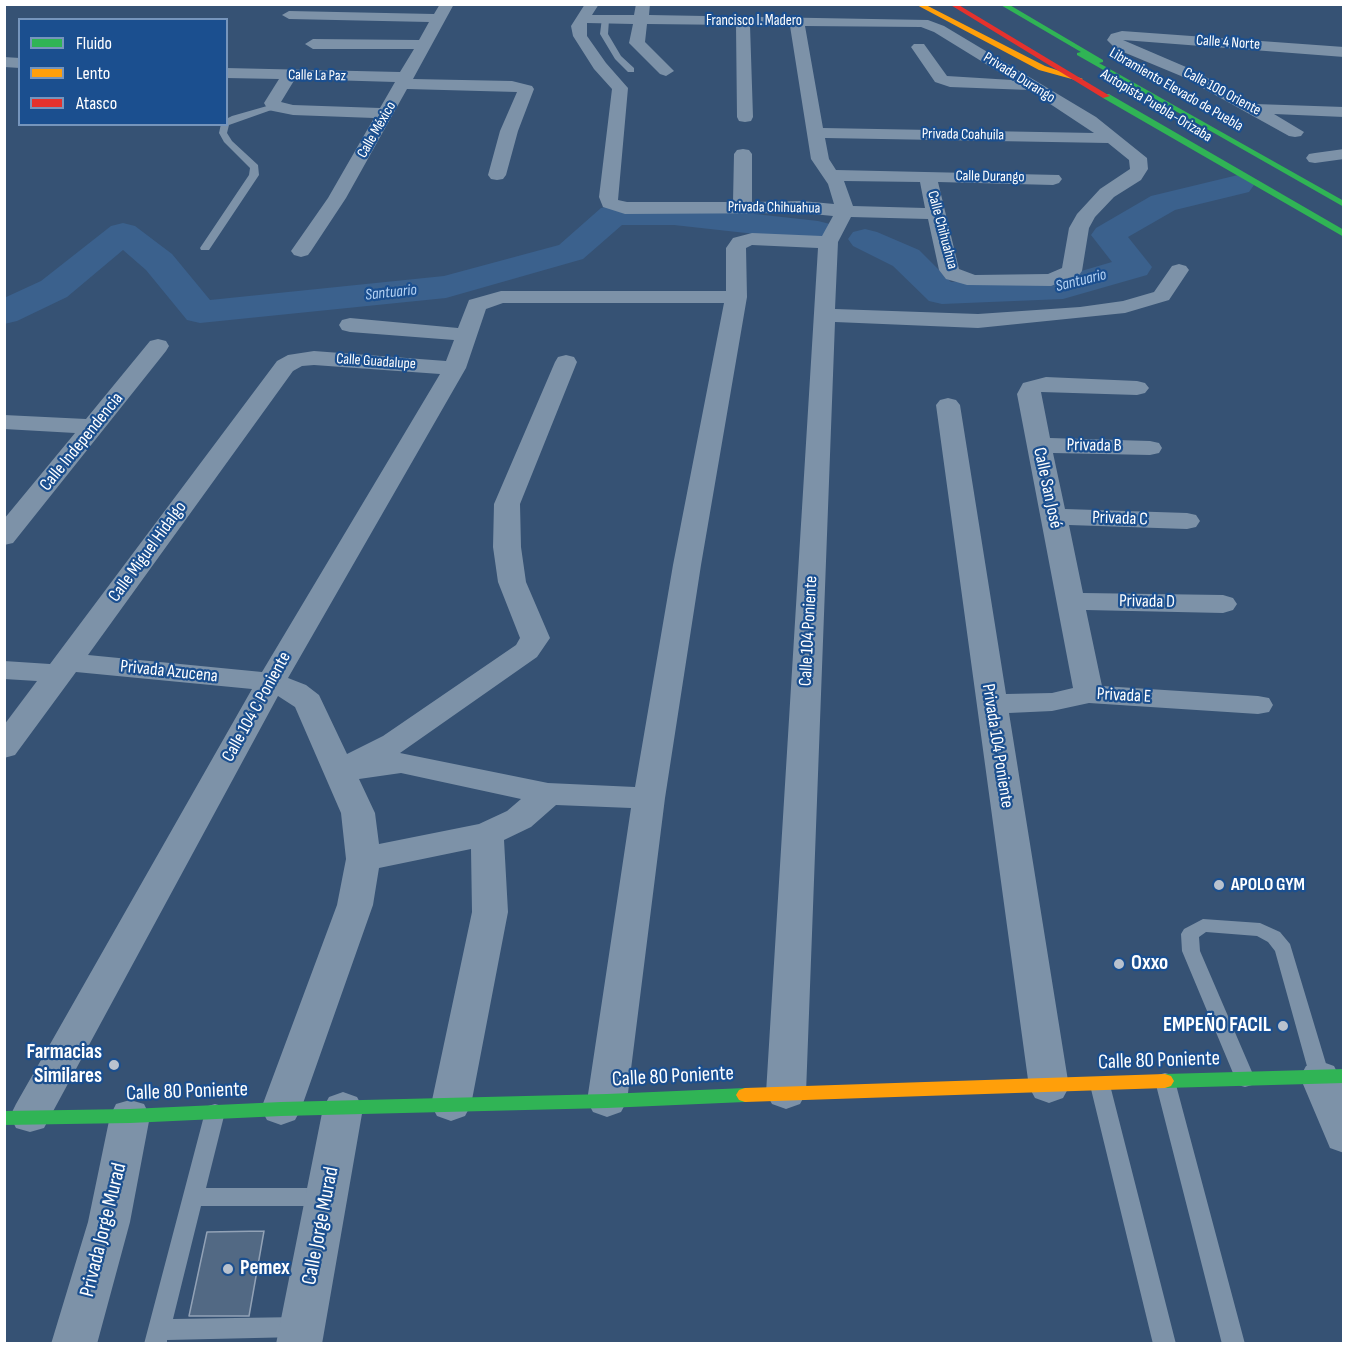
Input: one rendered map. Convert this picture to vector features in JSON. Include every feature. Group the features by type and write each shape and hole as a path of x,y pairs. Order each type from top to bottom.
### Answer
{"main road":[{"name":"Autopista Puebla-Orizaba","path":"952,4 1183,142 1344,234"},
{"name":"Libramiento Elevado de Puebla","path":"971,4 1344,220"},
{"name":"Libramiento Elevado de Puebla","path":"992,4 1344,205"},
{"name":"Autopista Puebla-Orizaba","path":"1002,4 1103,62 1166,91 1344,191"},
{"path":"1015,4 1166,91"},
{"path":"922,12 1042,68 1079,79"},
{"name":"Calle 80 Poniente","path":"17,1117 130,1116 281,1109 607,1101 786,1093 1332,1077"}],"street":[{"path":"643,4 637,44 666,70"},
{"path":"289,15 443,11"},
{"name":"Calle México","path":"301,251 337,198 443,11"},
{"name":"Francisco I. Madero","path":"588,12 605,20 743,21 797,21 922,12"},
{"name":"Privada Chihuahua","path":"588,12 578,26 580,36 600,66 620,88 608,197 610,203 625,208 802,207 938,214"},
{"name":"Privada Durango","path":"922,12 939,29 1090,121 1138,158 1139,169 1135,176 1107,193 1087,214 1079,228 1072,271 1063,276 1045,280 974,281 960,279"},
{"path":"743,21 745,117"},
{"path":"797,21 820,159 837,184 845,211"},
{"name":"Calle 4 Norte","path":"1115,40 1122,35 1344,52"},
{"name":"Calle 100 Oriente","path":"1115,40 1121,46 1187,73 1295,132"},
{"path":"313,44 423,45"},
{"path":"919,47 941,79 950,82 1033,85"},
{"name":"Calle La Paz","path":"228,73 526,88 509,131 497,175"},
{"path":"289,76 272,103 278,108 387,113"},
{"path":"1252,108 1344,112"},
{"name":"Privada Coahuila","path":"814,133 1111,138"},
{"path":"742,207 743,154"},
{"path":"1315,158 1344,154"},
{"name":"Calle Durango","path":"831,175 1053,179"},
{"name":"Calle Chihuahua","path":"928,177 949,270 960,279"},
{"name":"Calle 104 Poniente","path":"786,1093 828,242 845,211"},
{"path":"607,1101 649,798 687,565 736,297 736,248 740,242 752,239 828,242"},
{"path":"826,315 978,321 1080,313 1125,307 1162,296 1179,270"},
{"name":"Calle 104 C Poniente","path":"17,1117 455,368 477,305 501,297 736,297"},
{"path":"350,326 468,335"},
{"name":"Calle Independencia","path":"4,537 158,346"},
{"name":"Calle Guadalupe","path":"297,360 314,358 455,368"},
{"name":"Calle Miguel Hidalgo","path":"4,748 285,366 297,360"},
{"path":"339,772 394,743 527,651 535,638 512,582 507,547 507,504 566,362"},
{"name":"Calle San José","path":"1089,694 1029,394 1031,388 1046,384 1137,388"},
{"name":"Privada 104 Poniente","path":"948,405 1049,1087"},
{"path":"4,422 94,427"},
{"name":"Privada B","path":"1038,445 1150,448"},
{"name":"Privada C","path":"1053,517 1186,521"},
{"name":"Privada D","path":"1071,601 1223,604"},
{"name":"Privada Azucena","path":"4,670 63,668 270,682 295,692 308,702 358,813 363,859 355,904 281,1109"},
{"name":"Privada E","path":"991,704 1052,702 1089,694 1258,705"},
{"path":"339,772 401,763 548,794 649,798"},
{"path":"363,859 487,834 519,819 548,794"},
{"path":"451,1105 490,912 487,834"},
{"path":"1332,1077 1344,1136"},
{"name":"Calle Jorge Murad","path":"301,1335 343,1108"},
{"name":"Privada Jorge Murad","path":"74,1344 109,1222 130,1116"}],"lane":[{"path":"605,20 604,34 618,57 631,70"},
{"path":"228,123 235,118 278,108"},
{"path":"205,248 254,175 255,167 228,142 223,133 225,126"},
{"path":"1245,1079 1191,951 1191,934 1203,925 1260,930 1274,937 1284,949 1332,1077"},
{"path":"1165,1082 1234,1344"},
{"path":"1100,1084 1165,1344"},
{"path":"215,1112 156,1337 301,1335"},
{"path":"193,1197 326,1197"}],"building":[{"name":"Pemex","path":"264,1231 249,1316 189,1316 207,1232"}],"waterway":[{"name":"Santuario","path":"865,239 906,258 942,293 1063,288 1134,267 1108,235 1163,203 1238,185"},
{"name":"Santuario","path":"4,313 54,289 123,233 159,262 200,312 446,287 571,252 613,215 674,215 818,231"}],"traffic: fast":[{"path":"1002,4 1101,61"},
{"path":"1079,54 1344,205"},
{"path":"1106,96 1344,234"},
{"path":"1165,1081 1344,1076"},
{"path":"4,1118 130,1116 281,1109 607,1101 745,1095"}],"traffic: slow":[{"path":"918,4 1042,68 1079,79"},
{"path":"745,1095 1165,1081"}],"traffic: jam":[{"path":"952,4 1106,96"}],"place":[{"name":"APOLO GYM","path":"1219,885"},
{"name":"Oxxo","path":"1119,964"},
{"name":"EMPEÑO FACIL","path":"1283,1026"},
{"name":"Farmacias Similares","path":"114,1065"},
{"name":"Pemex","path":"228,1269"}]}
